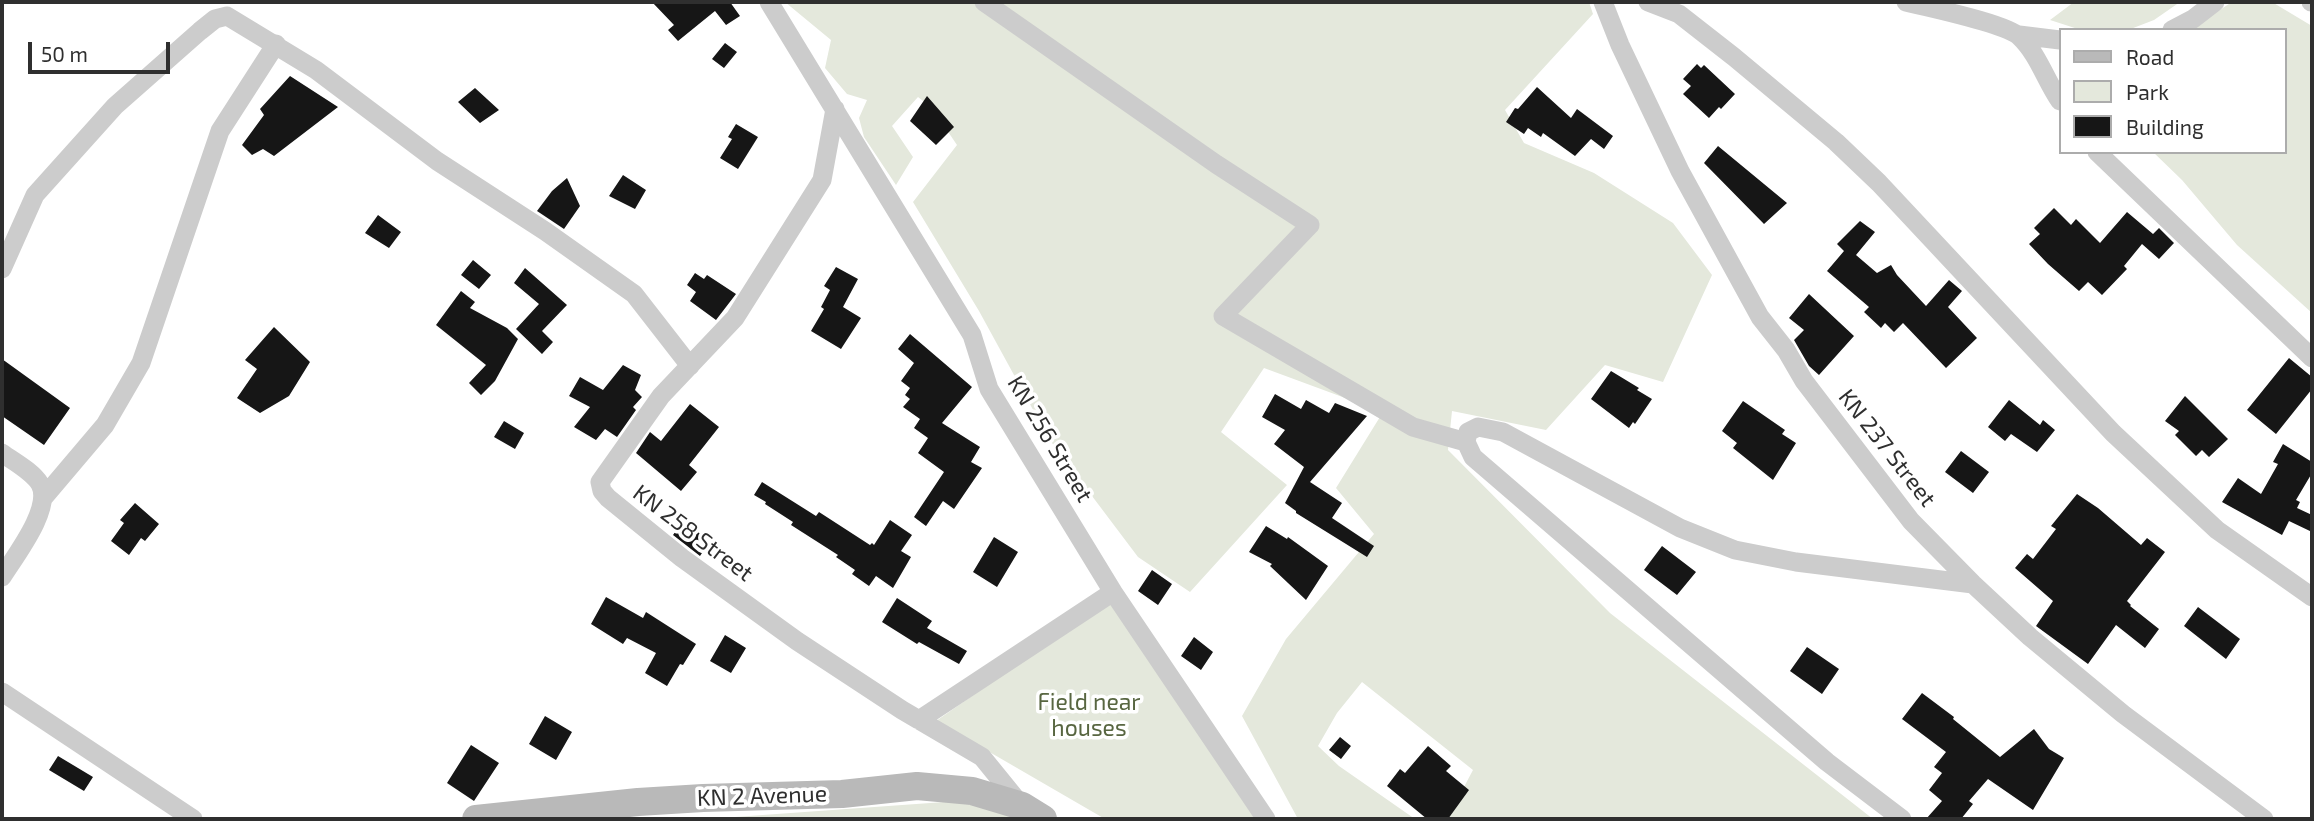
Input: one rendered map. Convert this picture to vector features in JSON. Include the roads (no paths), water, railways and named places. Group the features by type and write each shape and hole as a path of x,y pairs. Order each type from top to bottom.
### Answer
{"main road":[{"name":"KN 2 Avenue","path":"476,819 651,801 842,794 917,786 972,791 1032,813"}],"street":[{"name":"KN 256 Street","path":"769,2 972,335 989,389 1113,592 1266,819"},
{"path":"984,2 1216,164 1310,225 1223,316 1413,427 1466,442"},
{"name":"KN 237 Street","path":"1603,2 1620,45 1680,171 1760,317 1786,350 1804,381 1911,521 2030,637 2123,714 2264,819"},
{"path":"1648,2 1679,14 1836,142 1879,183 2113,433 2217,530 2312,597"},
{"path":"1906,2 1990,24 2019,35 2058,40"},
{"path":"2176,28 2216,2"},
{"path":"2,269 35,195 115,106 200,31 215,19 227,16 316,70 438,161 545,230 634,294 690,366"},
{"path":"2019,35 2041,66 2058,97"},
{"path":"2,578 37,519 44,497 105,425 141,363 220,131 276,44"},
{"name":"KN 258 Street","path":"835,109 822,180 735,318 661,396 600,482 602,491 682,558 846,674 982,757 1032,813"},
{"path":"2099,154 2312,358"},
{"path":"1902,819 1827,762 1473,457 1466,442 1468,432 1478,427 1503,432 1680,528 1735,550 1796,562 1973,584"},
{"path":"2,453 39,482 44,497"},
{"path":"919,720 1113,592"},
{"path":"2,692 193,819"}],"park label":[{"name":"Field near houses","path":"1089,715"}]}
